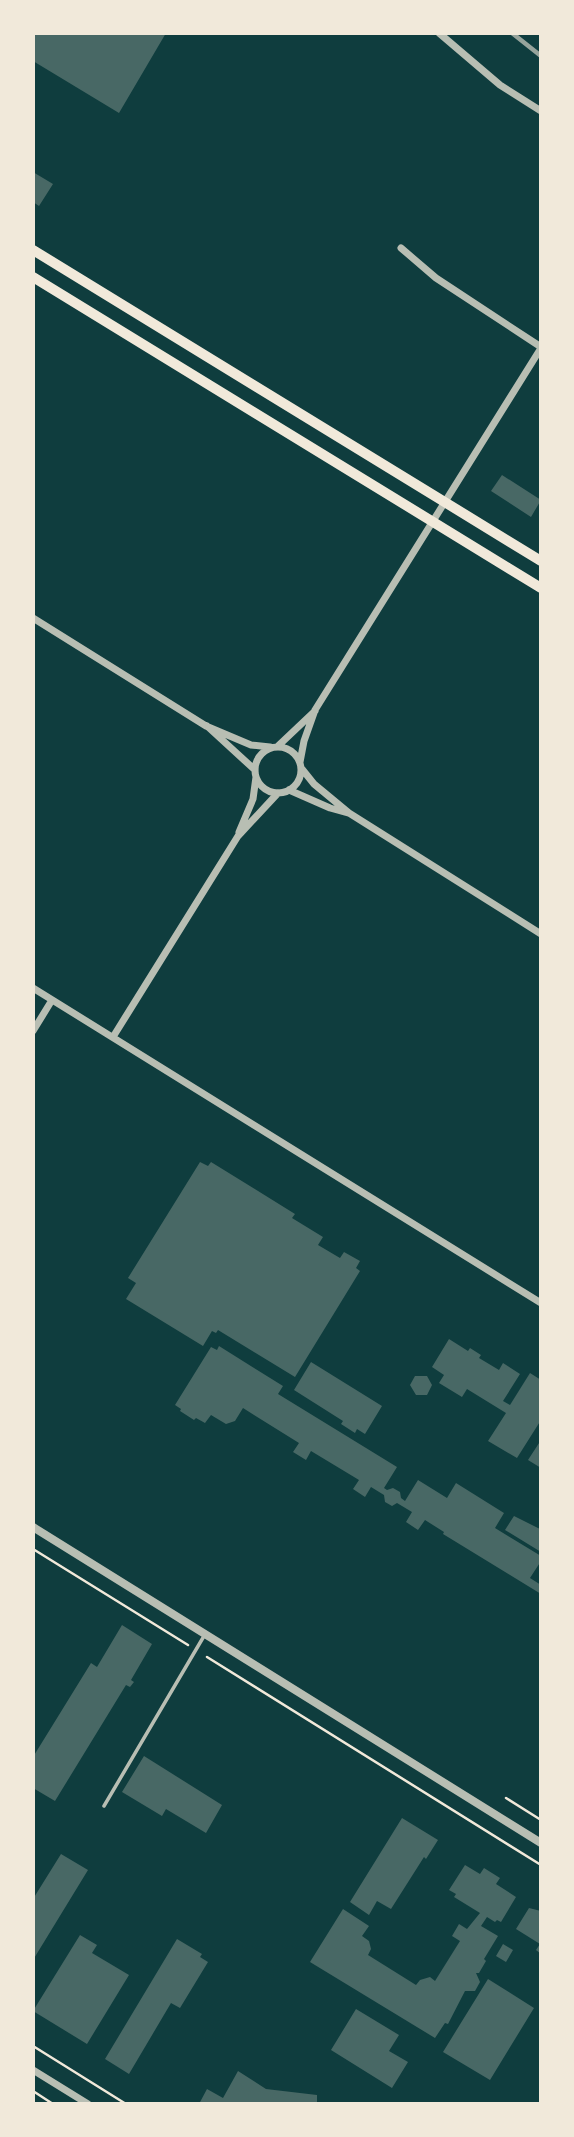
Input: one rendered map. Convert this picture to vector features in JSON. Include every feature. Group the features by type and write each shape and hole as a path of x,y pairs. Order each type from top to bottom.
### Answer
{"highway":[{"path":"33,250 541,561"},
{"path":"33,276 541,588"}],"street":[{"path":"439,33 500,85 541,111"},
{"path":"238,836 278,793 297,784 304,741 315,710 541,347 436,278 401,248"},
{"path":"33,618 206,726 251,745 291,750 314,784 349,813 541,934"},
{"path":"113,1037 238,836 253,799 259,756 274,747 315,710"},
{"path":"206,726 255,774 265,789 278,793"},
{"path":"289,790 330,808 349,813"},
{"path":"33,988 541,1303"},
{"path":"33,1031 52,1000"},
{"path":"33,1527 541,1843"},
{"path":"33,2070 88,2104"}],"lane":[{"path":"104,1806 205,1634"}],"path":[{"path":"33,1549 188,1646"},
{"path":"206,1657 541,1866"},
{"path":"506,1798 541,1820"},
{"path":"33,2046 126,2104"},
{"path":"33,2091 53,2104"}],"building":[{"path":"33,33 166,33 119,113 33,61"},
{"path":"33,172 53,184 39,206 33,202"},
{"path":"502,475 541,500 531,517 491,491"},
{"path":"200,1162 208,1166 211,1162 295,1214 292,1218 323,1237 318,1245 340,1258 344,1252 360,1261 356,1268 360,1271 295,1377 218,1330 216,1333 212,1331 203,1346 126,1299 136,1283 128,1278"},
{"path":"449,1339 468,1351 470,1348 481,1355 479,1358 499,1370 503,1363 520,1374 503,1401 510,1405 530,1373 541,1380 541,1420 517,1458 488,1441 506,1413 467,1389 462,1397 439,1383 444,1375 432,1367"},
{"path":"219,1346 283,1386 278,1394 397,1467 384,1488 393,1488 400,1492 405,1501 418,1480 447,1498 456,1483 504,1513 495,1528 541,1556 541,1561 530,1578 541,1585 541,1594 443,1534 444,1532 425,1520 418,1530 406,1522 412,1512 397,1503 392,1506 385,1502 384,1495 371,1487 365,1497 353,1489 359,1480 311,1451 306,1460 293,1452 299,1443 243,1408 235,1421 226,1424 211,1415 205,1423 196,1418 194,1420 180,1411 175,1405 211,1347 217,1350"},
{"path":"311,1362 382,1406 365,1434 357,1429 355,1433 341,1424 343,1421 294,1390"},
{"path":"415,1376 427,1376 432,1385 427,1395 416,1395 410,1385"},
{"path":"541,1440 541,1468 528,1460"},
{"path":"514,1516 540,1529 541,1552 505,1530"},
{"path":"122,1625 152,1644 131,1680 134,1682 130,1687 126,1685 55,1801 33,1788 33,1757 91,1663 97,1667"},
{"path":"144,1756 222,1805 206,1833 166,1809 162,1816 122,1792"},
{"path":"402,1818 438,1840 391,1909 377,1901 369,1915 350,1902"},
{"path":"61,1854 88,1870 33,1960 33,1899"},
{"path":"465,1865 480,1874 484,1868 500,1878 496,1884 516,1897 501,1922 487,1917 481,1926 498,1936 479,1973 476,1973 480,1982 475,1991 465,1991 448,2024 445,2023 435,2038 310,1962 343,1909 369,1926 362,1936 369,1941 371,1949 368,1955 416,1985 420,1980 430,1977 435,1981 460,1941 452,1936 459,1924 467,1929 480,1913 454,1897 456,1894 449,1890"},
{"path":"529,1908 541,1911 541,1954 536,1950 540,1944 516,1929"},
{"path":"80,1935 97,1945 92,1953 129,1975 87,2044 33,2011"},
{"path":"177,1939 202,1954 200,1957 208,1962 180,2008 171,2003 129,2074 105,2059"},
{"path":"503,1944 513,1950 506,1962 496,1956"},
{"path":"488,1979 534,2008 490,2080 443,2052"},
{"path":"356,2009 399,2035 389,2051 408,2062 392,2088 331,2050"},
{"path":"238,2071 266,2089 317,2095 317,2104 199,2104 207,2089 223,2098"}],"railway":[{"path":"512,33 541,56"}]}
